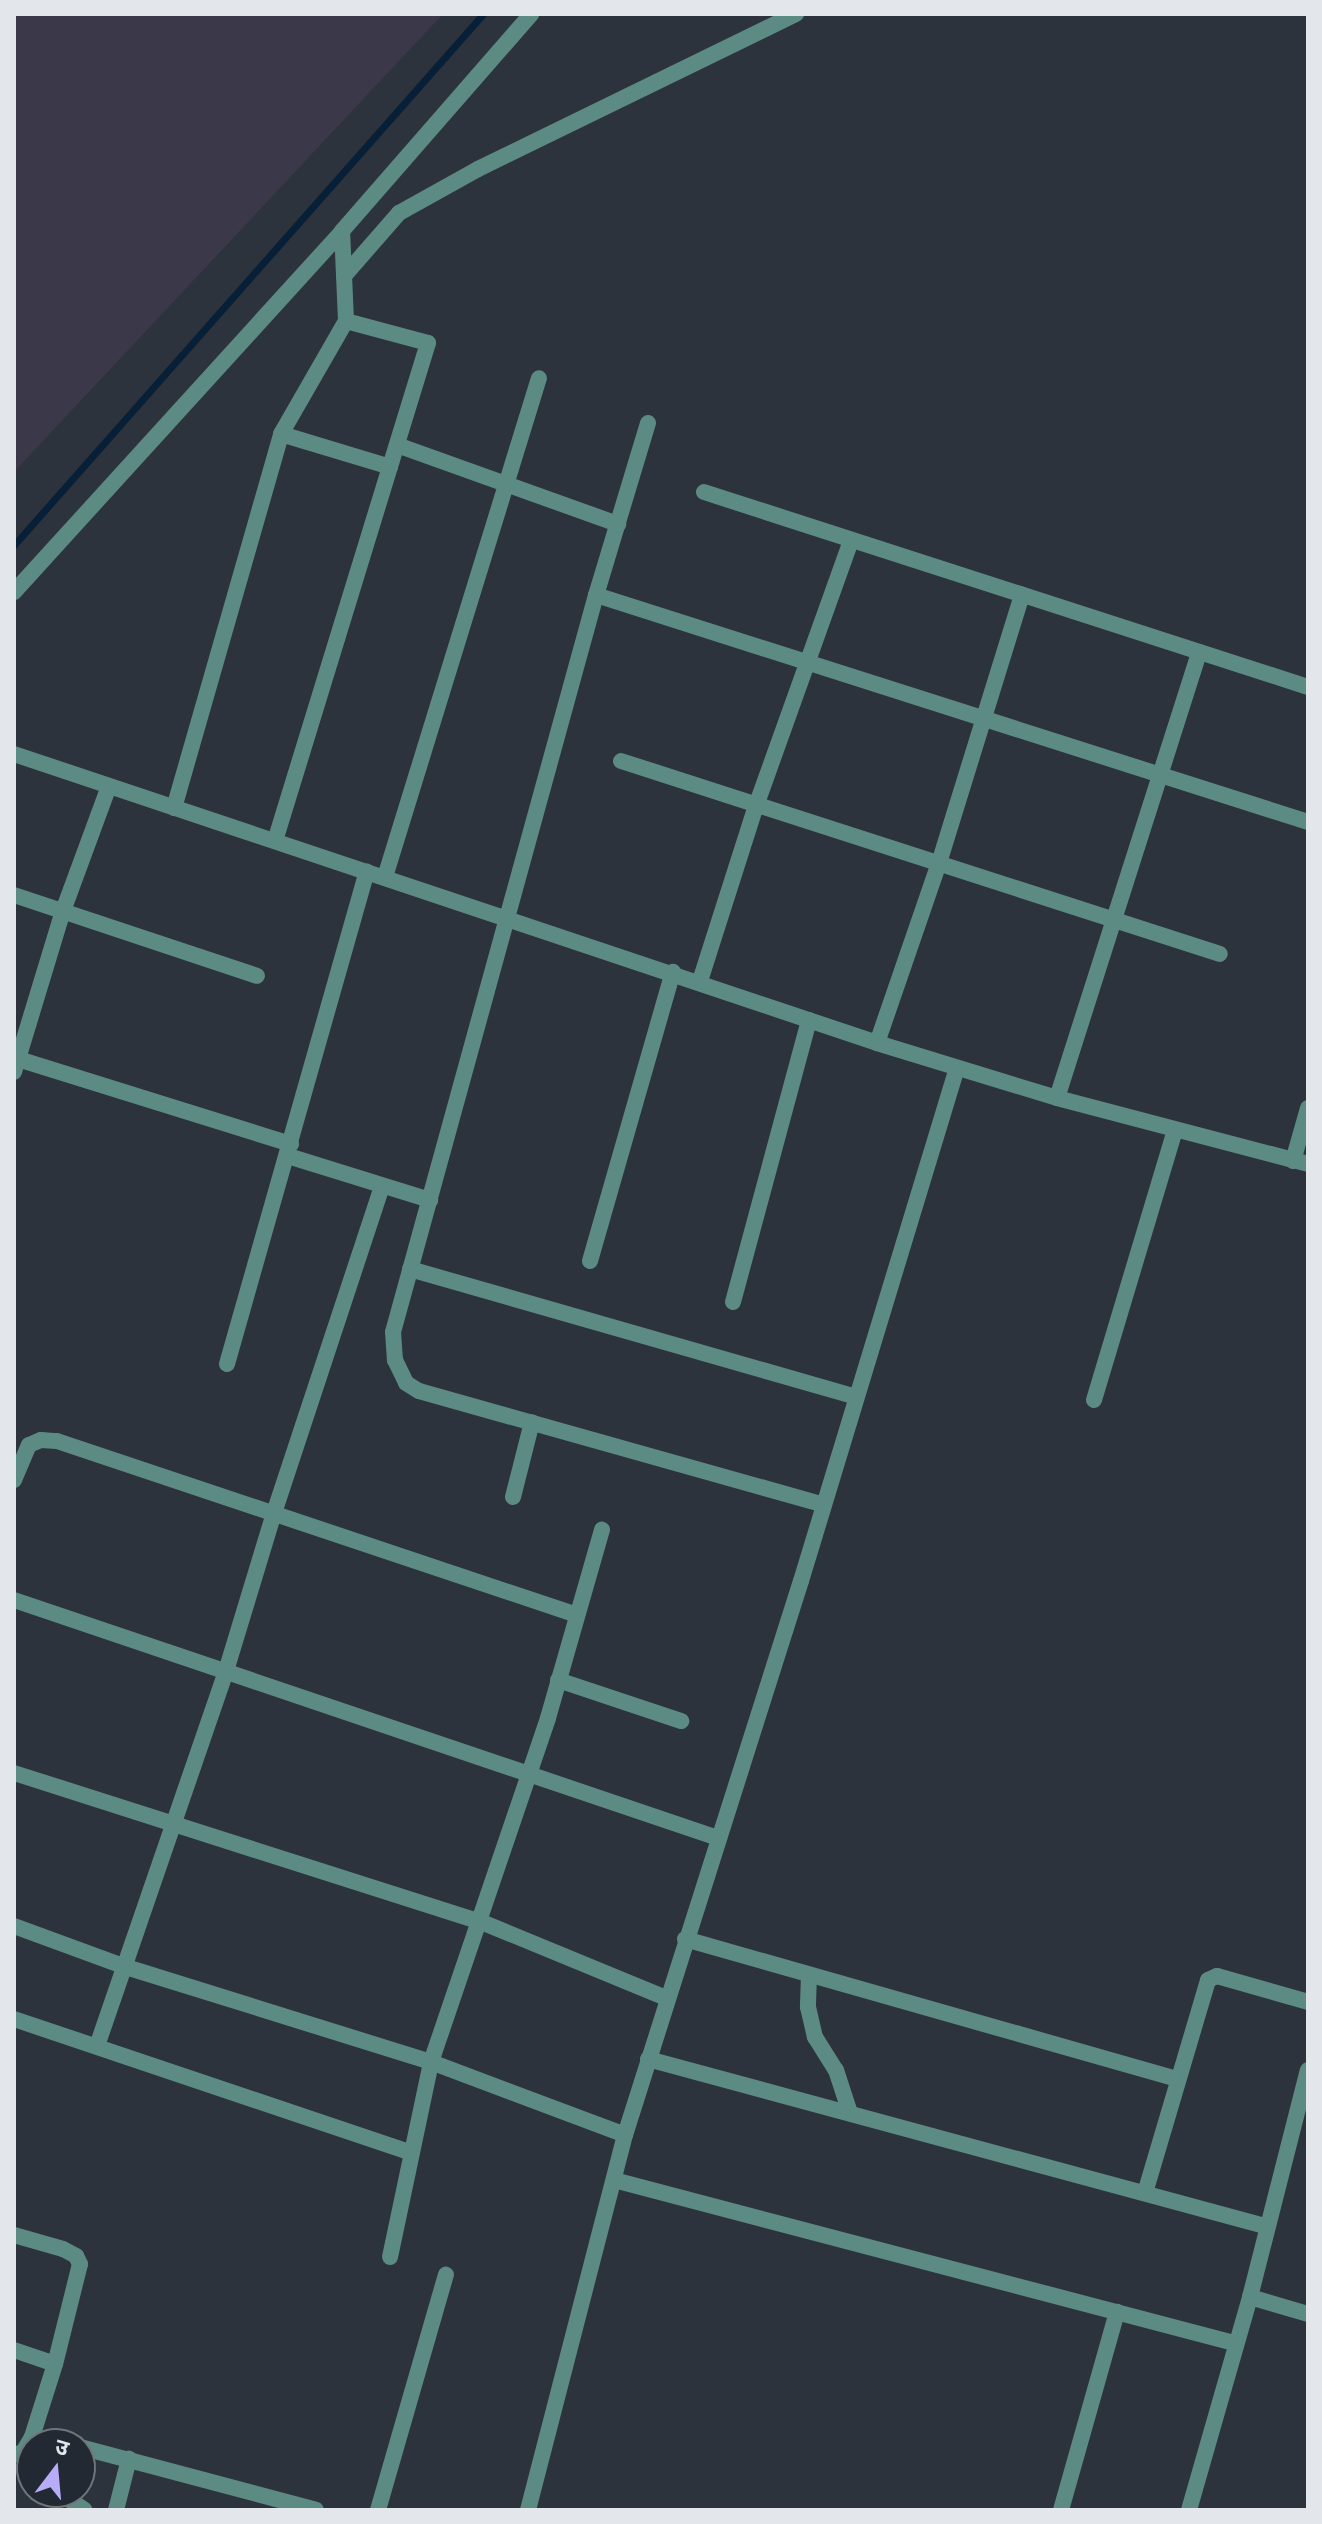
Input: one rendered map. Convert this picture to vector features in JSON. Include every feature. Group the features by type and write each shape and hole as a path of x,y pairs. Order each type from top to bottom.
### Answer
{"street":[{"path":"14,592 342,231 531,14"},
{"path":"344,276 399,213 478,169 796,14"},
{"path":"174,808 281,434 346,321 342,231"},
{"path":"275,841 428,343 346,321"},
{"path":"385,877 539,378"},
{"path":"648,423 596,595 410,1269 393,1345 395,1360 406,1383 419,1391 822,1504"},
{"path":"281,434 390,467"},
{"path":"397,445 618,524"},
{"path":"704,492 1308,687"},
{"path":"700,981 756,806 851,540"},
{"path":"596,595 1308,822"},
{"path":"877,1043 939,863 1022,595"},
{"path":"1057,1098 1199,652"},
{"path":"14,754 700,981 877,1043 1057,1098 1300,1162 1308,1108"},
{"path":"621,761 1220,954"},
{"path":"109,786 63,911 16,1066 290,1150 382,1187 430,1200"},
{"path":"227,1364 367,871"},
{"path":"14,895 257,976"},
{"path":"590,1261 673,972"},
{"path":"733,1302 809,1020"},
{"path":"528,2510 625,2135 666,1998 801,1581 957,1068"},
{"path":"1094,1400 1175,1130"},
{"path":"97,2046 226,1671 273,1516 382,1187"},
{"path":"410,1269 856,1397"},
{"path":"513,1497 532,1422"},
{"path":"14,1480 29,1445 41,1440 57,1441 273,1516 577,1615"},
{"path":"390,2257 431,2062 558,1680 602,1530"},
{"path":"14,1600 718,1838"},
{"path":"558,1680 681,1721"},
{"path":"14,1773 479,1921 666,1998"},
{"path":"14,1926 126,1967 431,2062 625,2135"},
{"path":"685,1939 1177,2079"},
{"path":"809,1975 808,2007 815,2037 836,2070 850,2113"},
{"path":"1145,2193 1205,1985 1211,1977 1308,2002"},
{"path":"14,2019 410,2152"},
{"path":"648,2059 1265,2226"},
{"path":"1189,2510 1234,2343 1250,2297 1265,2226 1308,2070"},
{"path":"614,2180 1234,2343"},
{"path":"14,2235 63,2249 76,2256 80,2264 55,2364 33,2428"},
{"path":"378,2510 446,2275"},
{"path":"1250,2297 1308,2314"},
{"path":"1061,2510 1117,2312"},
{"path":"14,2350 55,2364"},
{"path":"96,2451 129,2459 255,2503 316,2510"},
{"path":"116,2510 129,2459"}],"shaded area":[{"path":"14,14 443,14 14,472"}],"waterway":[{"path":"14,545 483,14"}]}
